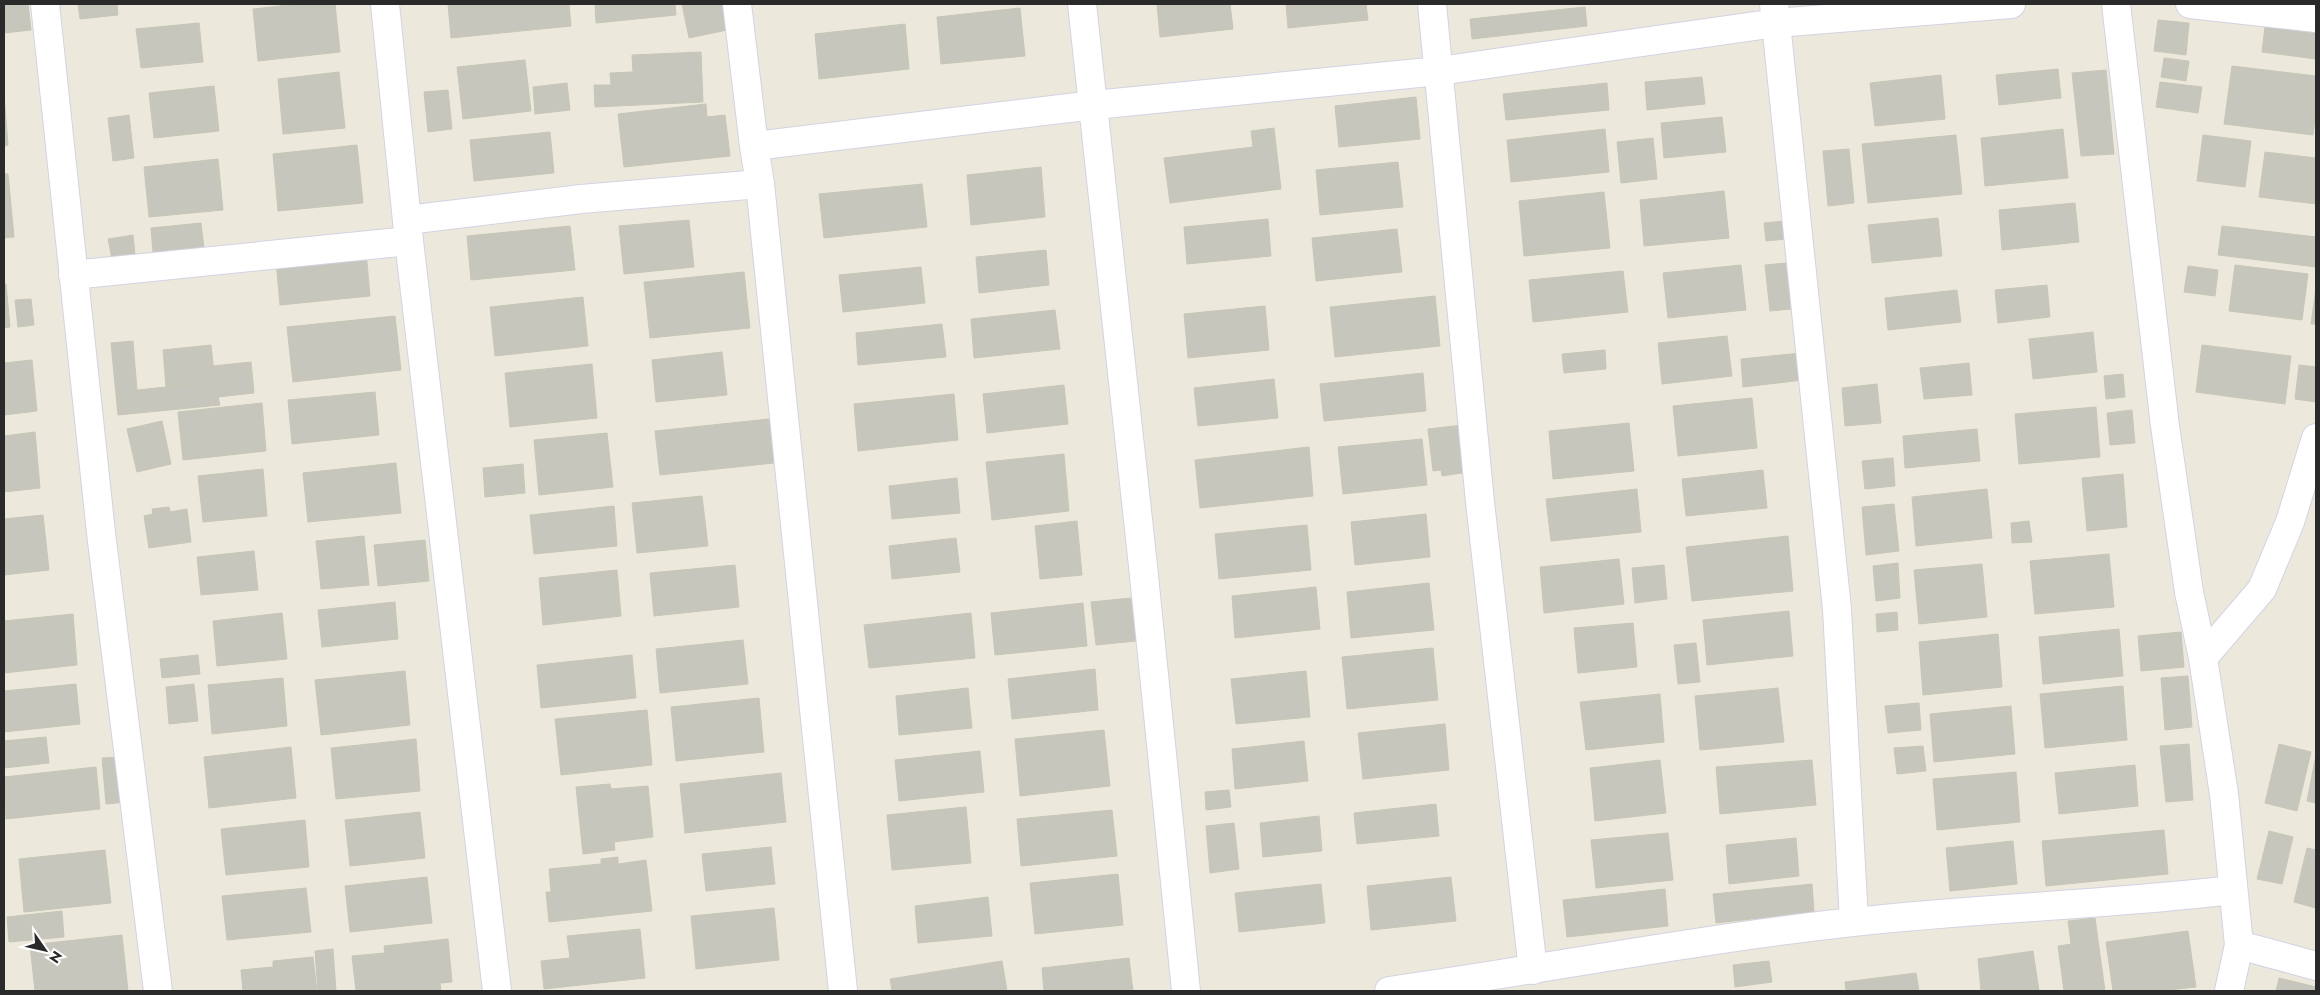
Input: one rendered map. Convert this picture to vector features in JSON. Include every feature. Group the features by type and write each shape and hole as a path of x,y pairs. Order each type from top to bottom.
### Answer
{"street":[{"path":"45,4 101,533 158,991"},
{"path":"385,4 408,230 497,991"},
{"path":"737,4 760,184 843,991"},
{"path":"1082,4 1186,991"},
{"path":"1432,4 1480,502 1533,970"},
{"path":"754,146 1094,105 1439,71 1775,13 2011,4"},
{"path":"2116,4 2165,426 2189,592 2203,658 2224,794 2232,890 2239,945 2229,991"},
{"path":"2190,4 2316,18"},
{"path":"1775,13 1837,609 1854,921"},
{"path":"73,275 408,230 581,199 760,184"},
{"path":"2203,658 2262,589 2290,522 2316,438"},
{"path":"1389,991 1533,970 1671,946 1854,921 2158,899 2232,890"},
{"path":"2239,945 2316,966"}],"building":[{"path":"4,4 28,4 31,30 4,33"},
{"path":"78,4 117,4 118,15 80,19"},
{"path":"297,4 335,4 340,52 258,61 253,9"},
{"path":"448,4 569,4 571,26 451,38"},
{"path":"595,4 675,4 676,15 596,23"},
{"path":"682,4 722,4 727,30 689,38"},
{"path":"1157,4 1230,4 1233,29 1160,37"},
{"path":"1286,4 1366,4 1368,20 1288,28"},
{"path":"1585,7 1587,26 1472,39 1470,19"},
{"path":"1020,8 1025,56 941,64 937,17"},
{"path":"2158,20 2189,23 2186,55 2154,51"},
{"path":"199,23 203,62 141,68 136,29"},
{"path":"905,24 909,69 819,79 815,34"},
{"path":"2265,27 2316,33 2316,59 2262,52"},
{"path":"701,52 703,102 595,107 594,85 611,85 610,73 633,72 632,55"},
{"path":"2164,58 2189,61 2186,81 2161,77"},
{"path":"525,60 531,111 463,119 457,67"},
{"path":"2232,66 2316,76 2316,111 2313,135 2224,124"},
{"path":"2058,69 2061,98 1999,105 1996,75"},
{"path":"2106,70 2114,154 2081,156 2072,73"},
{"path":"339,72 345,128 283,134 278,79"},
{"path":"1941,75 1945,119 1875,126 1870,83"},
{"path":"1702,77 1705,104 1647,110 1645,82"},
{"path":"2160,82 2202,87 2198,113 2156,107"},
{"path":"567,83 570,110 535,114 533,87"},
{"path":"1607,83 1609,110 1506,120 1503,94"},
{"path":"214,86 219,131 154,138 149,93"},
{"path":"448,90 452,129 428,132 424,92"},
{"path":"4,95 8,145 4,146"},
{"path":"1416,97 1420,139 1339,147 1335,106"},
{"path":"706,104 707,117 725,115 730,156 624,167 618,114"},
{"path":"129,115 134,158 113,161 108,118"},
{"path":"1722,117 1726,152 1664,158 1661,123"},
{"path":"1274,128 1281,189 1170,203 1164,158 1253,147 1251,131"},
{"path":"1605,129 1609,172 1511,182 1507,140"},
{"path":"2063,129 2068,178 1985,186 1981,138"},
{"path":"550,132 554,173 474,181 470,140"},
{"path":"1956,135 1962,194 1868,203 1862,144"},
{"path":"2203,135 2251,141 2245,187 2197,181"},
{"path":"1653,138 1657,179 1621,183 1617,142"},
{"path":"357,145 363,203 278,211 273,154"},
{"path":"1849,149 1854,203 1828,206 1823,151"},
{"path":"2265,152 2316,158 2316,204 2259,197"},
{"path":"218,159 223,210 149,217 144,167"},
{"path":"1398,162 1403,207 1320,215 1316,170"},
{"path":"1041,167 1045,217 971,225 967,175"},
{"path":"4,174 8,174 14,237 4,238"},
{"path":"922,184 927,227 824,238 819,194"},
{"path":"1724,191 1729,238 1644,246 1640,200"},
{"path":"1604,192 1610,248 1524,256 1519,201"},
{"path":"2075,203 2079,242 2002,250 1999,210"},
{"path":"1938,218 1942,256 1872,263 1868,225"},
{"path":"1268,219 1271,256 1187,264 1184,227"},
{"path":"689,220 694,267 624,274 619,226"},
{"path":"1785,221 1786,239 1766,241 1764,223"},
{"path":"201,223 204,248 153,252 151,228"},
{"path":"570,226 575,270 471,280 467,236"},
{"path":"2222,226 2316,237 2316,267 2218,255"},
{"path":"1397,229 1402,272 1316,281 1312,238"},
{"path":"133,235 135,255 112,259 108,239"},
{"path":"1046,250 1049,285 979,293 976,257"},
{"path":"366,251 370,296 280,305 276,260"},
{"path":"1786,263 1791,309 1770,311 1765,265"},
{"path":"1741,265 1746,310 1668,318 1663,273"},
{"path":"2235,265 2308,274 2302,320 2229,311"},
{"path":"2188,266 2218,270 2215,296 2184,292"},
{"path":"921,267 925,303 843,312 839,275"},
{"path":"1623,271 1628,312 1533,322 1529,280"},
{"path":"744,272 750,328 650,338 644,282"},
{"path":"4,284 6,284 10,327 4,328"},
{"path":"2047,285 2050,317 1998,323 1995,290"},
{"path":"2316,288 2316,324 2311,324"},
{"path":"1957,290 1961,322 1888,330 1885,298"},
{"path":"1435,296 1440,346 1335,357 1330,307"},
{"path":"583,297 588,346 495,356 490,307"},
{"path":"31,299 34,325 18,327 15,300"},
{"path":"1265,306 1269,350 1188,358 1184,314"},
{"path":"1055,310 1060,349 974,358 971,319"},
{"path":"395,316 401,370 293,382 287,327"},
{"path":"942,324 946,357 858,365 856,333"},
{"path":"2093,332 2097,372 2033,379 2029,339"},
{"path":"1727,336 1732,376 1662,384 1658,343"},
{"path":"133,341 137,390 215,382 213,366 251,362 254,393 218,397 220,405 118,415 111,343"},
{"path":"211,345 215,382 166,387 163,350"},
{"path":"2202,345 2291,356 2285,404 2196,392"},
{"path":"1605,350 1606,369 1564,373 1562,354"},
{"path":"722,352 727,395 656,402 652,360"},
{"path":"1801,353 1803,380 1743,387 1741,359"},
{"path":"32,360 37,411 4,415 4,363"},
{"path":"1969,363 1972,395 1924,399 1920,368"},
{"path":"592,364 597,418 510,427 505,373"},
{"path":"2299,365 2316,367 2316,402 2295,399"},
{"path":"1423,373 1426,411 1324,421 1320,384"},
{"path":"2123,374 2125,397 2106,399 2104,376"},
{"path":"1274,379 1278,418 1198,426 1194,388"},
{"path":"1877,384 1881,423 1845,426 1842,388"},
{"path":"1064,385 1068,424 987,433 983,394"},
{"path":"375,392 379,435 292,444 288,400"},
{"path":"954,394 958,440 858,451 854,404"},
{"path":"1752,398 1757,448 1678,456 1673,406"},
{"path":"262,403 266,451 183,460 178,412"},
{"path":"2096,407 2100,457 2019,464 2015,414"},
{"path":"2132,410 2135,443 2110,445 2107,413"},
{"path":"769,419 774,463 660,475 655,431"},
{"path":"162,421 171,464 137,472 127,429"},
{"path":"1629,423 1634,471 1553,479 1549,431"},
{"path":"1463,425 1468,472 1442,476 1441,470 1433,471 1428,429"},
{"path":"1977,429 1980,461 1905,468 1903,436"},
{"path":"35,432 40,488 4,492 4,436"},
{"path":"607,433 613,487 539,495 534,440"},
{"path":"1422,439 1427,485 1343,494 1338,447"},
{"path":"1309,447 1313,496 1200,508 1195,460"},
{"path":"1064,454 1069,511 992,520 986,462"},
{"path":"1893,458 1895,486 1865,489 1862,461"},
{"path":"396,463 401,513 308,522 303,473"},
{"path":"523,464 525,493 485,497 483,468"},
{"path":"263,469 267,516 203,522 198,476"},
{"path":"1763,470 1767,508 1686,516 1682,479"},
{"path":"2123,474 2127,527 2087,531 2082,478"},
{"path":"957,478 960,513 892,519 889,486"},
{"path":"1637,489 1641,532 1551,541 1546,499"},
{"path":"1987,489 1992,538 1916,546 1912,497"},
{"path":"702,496 708,546 637,553 632,503"},
{"path":"1894,504 1899,551 1866,555 1862,507"},
{"path":"614,506 617,546 534,554 530,515"},
{"path":"169,507 170,512 187,509 191,542 149,548 144,516 153,514 152,509"},
{"path":"1426,514 1430,557 1355,565 1351,522"},
{"path":"43,515 49,570 4,575 4,519"},
{"path":"1077,521 1082,575 1040,579 1035,526"},
{"path":"2029,521 2032,542 2012,543 2011,523"},
{"path":"1307,525 1311,570 1219,579 1215,534"},
{"path":"364,536 369,585 321,589 316,541"},
{"path":"1788,536 1793,591 1692,601 1686,547"},
{"path":"956,538 960,572 892,579 889,546"},
{"path":"425,540 429,581 378,586 374,545"},
{"path":"254,551 258,590 201,595 197,557"},
{"path":"2109,554 2114,607 2035,614 2030,561"},
{"path":"1619,559 1624,604 1544,613 1540,567"},
{"path":"1898,563 1900,598 1876,601 1873,566"},
{"path":"1982,564 1987,617 1919,624 1914,570"},
{"path":"735,565 739,607 654,616 650,573"},
{"path":"1664,565 1667,599 1635,603 1632,568"},
{"path":"617,570 621,616 543,625 539,578"},
{"path":"1429,583 1434,630 1351,638 1347,592"},
{"path":"1316,587 1320,629 1235,638 1232,596"},
{"path":"1131,598 1136,641 1096,645 1091,602"},
{"path":"395,602 398,639 322,647 318,610"},
{"path":"1083,603 1087,646 995,655 991,613"},
{"path":"1789,611 1793,656 1707,665 1703,620"},
{"path":"1897,612 1898,630 1877,632 1876,614"},
{"path":"282,613 287,659 217,666 213,621"},
{"path":"971,613 975,658 869,668 864,625"},
{"path":"73,614 77,665 4,673 4,621"},
{"path":"1633,623 1637,667 1578,673 1574,628"},
{"path":"2119,629 2123,676 2043,684 2039,637"},
{"path":"2181,632 2184,667 2141,671 2138,636"},
{"path":"1998,634 2002,687 1923,695 1919,642"},
{"path":"743,640 748,684 660,693 656,649"},
{"path":"1696,643 1700,682 1678,684 1674,645"},
{"path":"1433,648 1438,700 1347,709 1342,657"},
{"path":"198,655 200,674 162,678 160,659"},
{"path":"632,655 636,698 541,708 537,665"},
{"path":"1095,669 1098,710 1012,719 1008,679"},
{"path":"405,671 410,725 321,735 315,680"},
{"path":"1306,671 1310,717 1236,724 1231,679"},
{"path":"2188,676 2192,727 2165,730 2161,678"},
{"path":"283,678 287,726 212,734 208,685"},
{"path":"76,684 80,724 4,732 4,691"},
{"path":"194,684 198,721 169,724 166,687"},
{"path":"2123,686 2127,740 2045,748 2040,694"},
{"path":"968,688 972,728 899,735 896,696"},
{"path":"1778,688 1784,742 1700,750 1695,696"},
{"path":"1660,694 1664,742 1586,750 1580,702"},
{"path":"759,698 764,752 676,761 671,707"},
{"path":"1919,703 1921,730 1888,733 1885,706"},
{"path":"2011,706 2015,754 1934,762 1930,714"},
{"path":"647,710 652,765 561,775 555,719"},
{"path":"1445,724 1449,770 1363,779 1358,733"},
{"path":"1104,730 1110,786 1020,796 1015,739"},
{"path":"46,737 49,763 4,768 4,741"},
{"path":"416,739 420,791 336,799 331,748"},
{"path":"1304,741 1308,781 1235,789 1232,749"},
{"path":"2189,744 2193,800 2166,802 2160,746"},
{"path":"2279,744 2311,752 2297,811 2265,803"},
{"path":"1923,746 1926,771 1897,774 1894,748"},
{"path":"291,747 296,798 209,808 204,757"},
{"path":"980,751 984,792 899,801 895,760"},
{"path":"2316,755 2316,803 2307,801"},
{"path":"122,757 126,802 106,804 102,758"},
{"path":"1660,760 1666,813 1595,821 1590,768"},
{"path":"1812,760 1816,805 1720,814 1716,767"},
{"path":"2135,765 2138,806 2059,814 2055,773"},
{"path":"96,767 100,809 6,819 4,777"},
{"path":"2016,772 2020,822 1937,830 1933,779"},
{"path":"781,773 786,822 685,833 680,784"},
{"path":"610,784 611,789 648,786 653,837 614,842 615,850 583,854 576,787"},
{"path":"1229,790 1231,807 1206,810 1205,792"},
{"path":"1436,804 1439,836 1357,844 1354,813"},
{"path":"966,807 971,863 892,870 887,815"},
{"path":"1112,810 1117,856 1021,866 1017,819"},
{"path":"420,812 425,858 350,866 345,820"},
{"path":"1319,816 1322,851 1263,857 1260,823"},
{"path":"305,820 309,867 226,875 221,829"},
{"path":"1234,823 1239,869 1210,873 1206,826"},
{"path":"2164,830 2168,874 2046,886 2042,841"},
{"path":"2269,831 2293,837 2282,884 2257,879"},
{"path":"1668,833 1673,880 1596,888 1591,840"},
{"path":"1796,838 1799,876 1729,884 1726,845"},
{"path":"2013,841 2017,884 1950,891 1946,848"},
{"path":"771,847 775,884 706,891 702,854"},
{"path":"2307,848 2316,850 2316,908 2294,902"},
{"path":"105,850 111,903 24,912 19,859"},
{"path":"618,857 618,864 646,860 652,911 549,922 546,892 551,892 549,869 601,864 601,859"},
{"path":"1118,874 1123,925 1035,934 1030,883"},
{"path":"427,877 432,923 350,932 345,886"},
{"path":"1451,877 1456,921 1371,930 1367,886"},
{"path":"1321,884 1325,923 1239,932 1235,893"},
{"path":"1812,884 1814,912 1716,923 1713,894"},
{"path":"306,888 311,932 227,940 222,896"},
{"path":"1665,889 1668,926 1567,937 1563,900"},
{"path":"988,897 992,936 918,943 915,906"},
{"path":"774,908 779,960 696,969 691,916"},
{"path":"62,911 64,937 9,942 7,917"},
{"path":"2095,918 2105,991 2064,991 2058,946 2071,944 2068,921"},
{"path":"640,929 645,978 544,989 541,961 570,958 567,936"},
{"path":"2188,931 2196,987 2160,991 2113,991 2106,942"},
{"path":"122,935 128,991 35,991 30,945"},
{"path":"448,939 452,982 440,983 441,991 356,991 352,956 385,953 384,946"},
{"path":"333,949 336,991 318,991 315,951"},
{"path":"2033,951 2039,991 1981,991 1978,959"},
{"path":"313,957 317,991 243,991 241,970 273,967 273,961"},
{"path":"1129,958 1133,991 1044,991 1042,968"},
{"path":"1002,961 1007,991 892,991 890,979"},
{"path":"1769,961 1772,982 1735,987 1733,965"},
{"path":"1916,973 1919,991 1846,991 1845,982"},
{"path":"2279,978 2316,987 2316,991 2276,991"}]}
